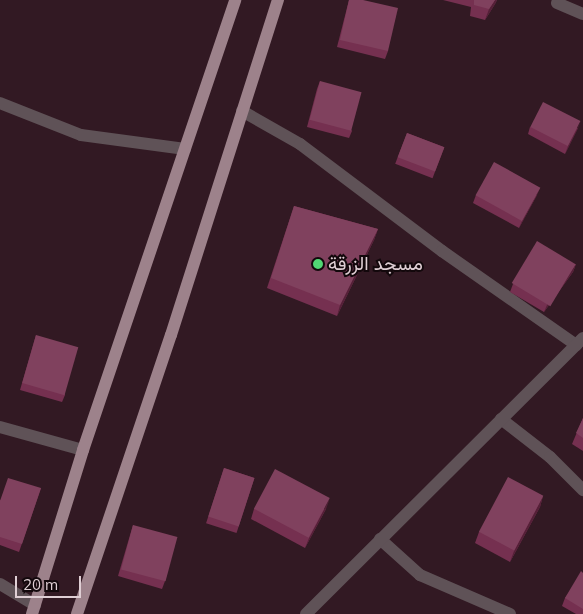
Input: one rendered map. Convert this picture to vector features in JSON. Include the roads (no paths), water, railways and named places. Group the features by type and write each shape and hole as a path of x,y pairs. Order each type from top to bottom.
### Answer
{"main road":[{"path":"33,610 83,450 234,0"},
{"path":"77,614 278,0"}],"street":[{"path":"557,2 583,14"},
{"path":"0,103 81,135 184,149"},
{"path":"242,111 300,144 442,251 579,342 306,614"},
{"path":"501,419 550,457 583,490"},
{"path":"0,427 83,450"},
{"path":"380,539 420,575 510,614"},
{"path":"0,584 33,610"}],"place":[{"name":"مسجد الزرقة","path":"318,264"}]}
